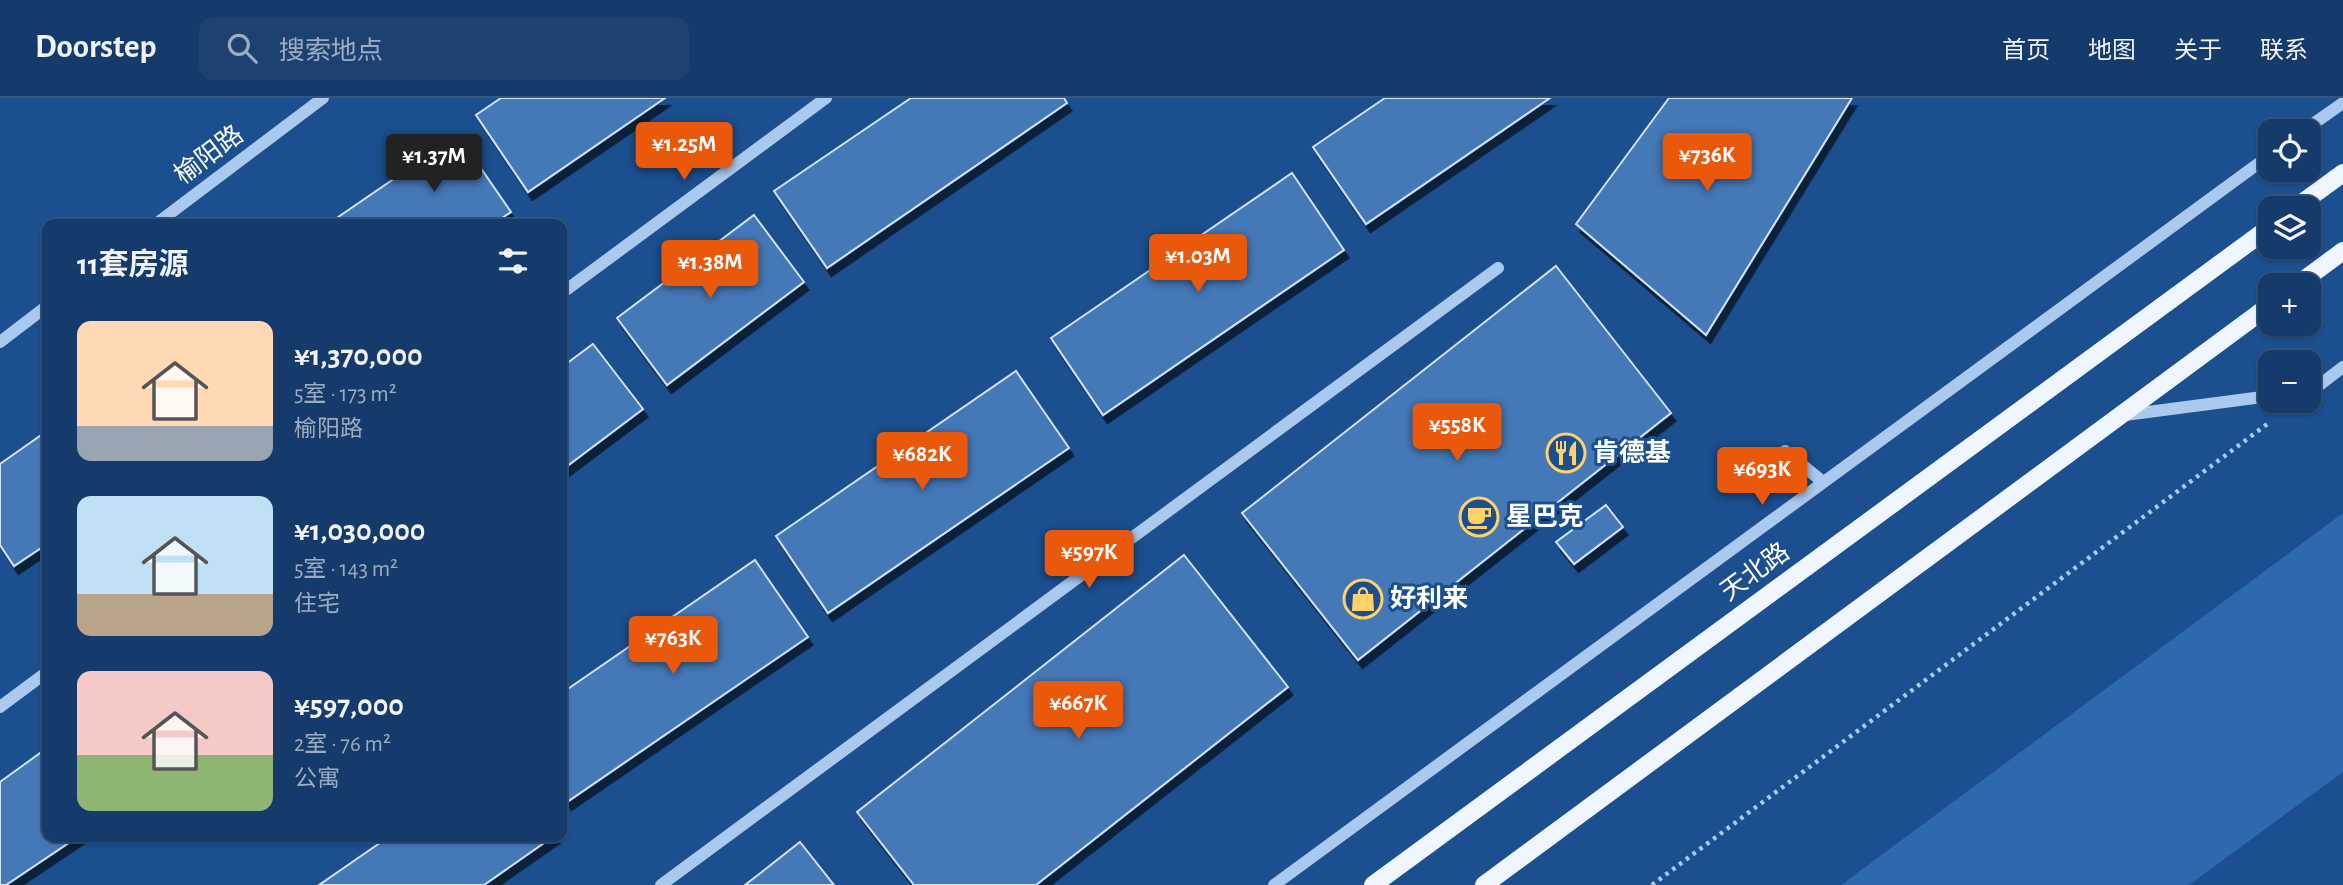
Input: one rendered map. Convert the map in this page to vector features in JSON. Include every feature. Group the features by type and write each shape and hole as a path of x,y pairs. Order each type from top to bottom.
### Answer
{"main road":[{"path":"2311,196 2343,173"},
{"name":"天北路","path":"1373,885 2258,236"},
{"path":"2313,273 2343,251"},
{"path":"1484,885 2258,314"}],"street":[{"name":"榆阳路","path":"163,219 323,98"},
{"path":"567,289 826,98"},
{"path":"2320,119 2343,103"},
{"path":"1273,885 2258,164"},
{"path":"661,885 1498,268"},
{"path":"0,342 42,310"},
{"path":"2321,382 2343,367"},
{"path":"2121,415 2258,398"},
{"path":"1785,452 1823,482"},
{"path":"0,707 42,676"}],"path":[{"path":"1652,885 2276,417"}],"shaded area":[{"path":"2343,513 2343,772 2189,885 1841,885"}],"building":[{"path":"501,98 665,98 528,192 476,115"},
{"path":"911,98 1064,98 1067,103 827,268 774,191"},
{"path":"1385,98 1550,98 1366,224 1313,147"},
{"path":"1669,98 1852,98 1706,335 1576,224"},
{"path":"458,135 511,212 500,219 335,219"},
{"path":"1292,173 1344,250 1103,415 1051,338"},
{"path":"754,215 804,282 667,385 617,318"},
{"path":"1556,266 1671,413 1358,660 1242,513"},
{"path":"593,344 643,409 567,466 567,363"},
{"path":"1016,371 1069,448 828,613 776,536"},
{"path":"42,435 42,547 14,566 0,545 0,464"},
{"path":"1606,505 1623,527 1574,564 1556,542"},
{"path":"1184,555 1288,687 1036,885 914,885 857,812"},
{"path":"755,560 808,637 567,802 567,690"},
{"path":"42,752 42,842 70,842 6,885 0,885 0,782"},
{"path":"381,842 545,842 484,885 319,885"},
{"path":"800,842 834,885 745,885"}],"place":[{"name":"肯德基","path":"1566,453"},
{"name":"星巴克","path":"1479,517"},
{"name":"好利来","path":"1363,599"}]}
